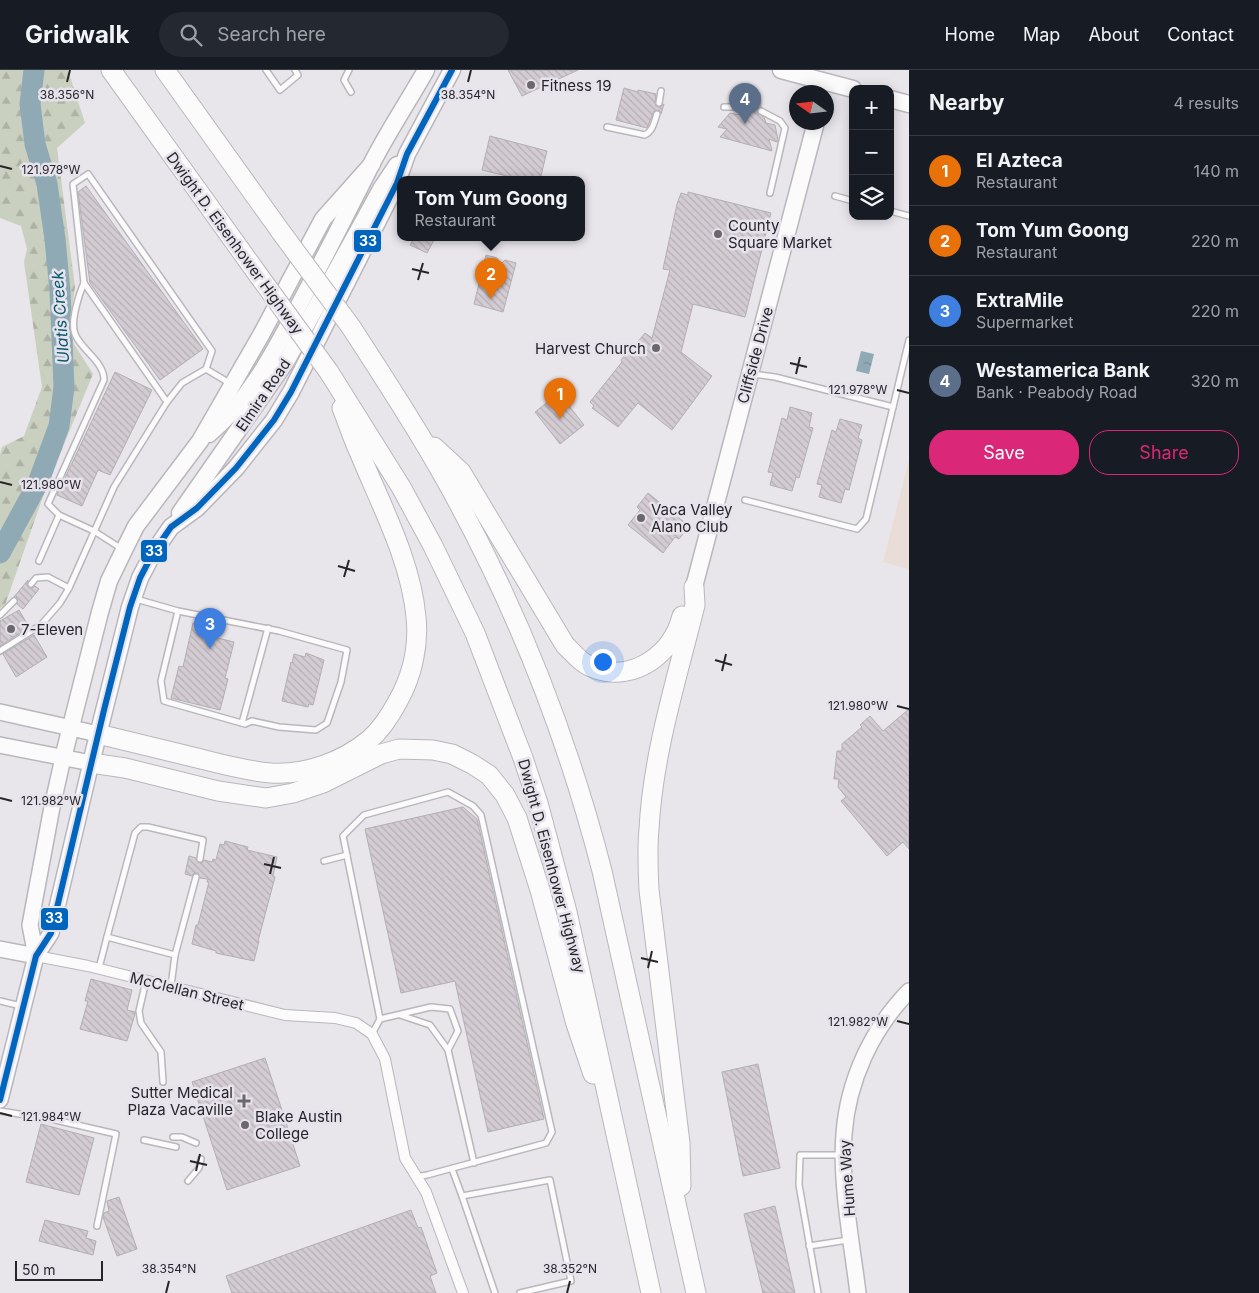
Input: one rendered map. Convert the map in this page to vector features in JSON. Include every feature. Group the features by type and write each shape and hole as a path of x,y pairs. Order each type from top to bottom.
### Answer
{"highway":[{"name":"Dwight D. Eisenhower Highway","path":"111,70 328,372 396,479 433,546 475,633 506,711 538,803 567,912 651,1293"},
{"path":"165,70 351,327 447,482 484,552 518,624 546,694 592,830 696,1293"},
{"path":"98,734 242,769 272,773 300,771 320,766 347,755 375,734 390,716 411,671 416,644 416,618 413,595 393,534 328,372"},
{"path":"419,434 461,472 565,645 580,660 596,669 618,672 638,668 654,660 671,642 679,628 686,604 694,587"},
{"path":"682,1227 680,1143 649,890 648,851 660,743 695,605 694,587"},
{"path":"91,763 125,768 218,791 266,798 293,793 323,783 381,754 399,749 433,750 452,754 472,764 489,776 505,795 517,818 540,890 576,1024 620,1150"}],"main road":[{"name":"Elmira Road","path":"200,442 223,422 247,392 275,349 340,229 372,164 426,70"},
{"name":"Elmira Road","path":"399,176 407,154 452,70"},
{"path":"781,70 820,85"},
{"path":"834,88 849,89"},
{"path":"894,100 909,104"},
{"name":"Cliffside Drive","path":"694,587 814,130"},
{"name":"Elmira Road","path":"91,763 133,598 140,578 153,553 287,360 381,189 407,154"},
{"name":"Elmira Road","path":"63,758 109,581 136,526 200,442 231,384 261,335 323,219 372,164"},
{"name":"Elmira Road","path":"171,527 197,508 236,468 274,420 291,392 397,183"},
{"path":"0,712 98,734"},
{"path":"0,745 91,763 51,933 36,956 0,1100"},
{"path":"36,956 30,925 63,758"},
{"name":"McClellan Street","path":"0,949 36,956"},
{"name":"Hume Way","path":"858,1293 843,1155 846,1112 857,1074 876,1033 909,991"}],"street":[{"name":"McClellan Street","path":"36,956 146,980 285,1015 335,1018 356,1023 372,1034"},
{"path":"372,1034 385,1059 405,1158 426,1192 463,1293"}],"lane":[{"path":"266,70 280,90 298,75 295,70"},
{"path":"350,70 344,80 351,92"},
{"path":"659,103 661,91"},
{"path":"724,107 747,106"},
{"path":"761,110 780,121 785,128 770,193"},
{"path":"606,127 646,136 652,129 656,114"},
{"path":"0,650 41,625 60,603 69,588 94,531 114,487 168,402 182,383 206,369 212,351 88,174 73,184 84,283 75,317 74,333 101,368 104,380 48,504 59,515 94,531 124,550"},
{"path":"835,196 849,200"},
{"path":"894,212 909,216"},
{"path":"84,283 168,402"},
{"path":"745,500 857,529 866,519 909,340"},
{"path":"206,369 231,384"},
{"path":"750,374 775,378 893,407"},
{"path":"39,561 59,515"},
{"path":"31,584 36,578 48,577 69,588"},
{"path":"133,598 178,610 268,628 347,650 341,682 326,723 316,730 252,721 245,724 164,701 161,680 178,610"},
{"path":"0,615 14,601"},
{"path":"242,723 268,628"},
{"path":"372,1034 380,1019 343,836 364,815 448,792 473,806 481,815 552,1132 546,1143 452,1169 415,1177"},
{"path":"99,969 135,833 141,828 148,827 204,840 200,859"},
{"path":"324,861 347,855"},
{"path":"170,986 175,955 196,876"},
{"path":"107,937 175,955"},
{"path":"146,980 139,1011 141,1022 161,1052 163,1082"},
{"path":"0,1001 24,1007"},
{"path":"380,1019 431,1007 450,1009 458,1032 448,1050"},
{"path":"399,1014 430,1025 448,1050 474,1163"},
{"path":"0,1110 51,1119 116,1134 97,1226"},
{"path":"173,1137 182,1137 196,1144"},
{"path":"144,1140 176,1147"},
{"path":"818,1293 799,1185 800,1156 843,1155"},
{"path":"188,1180 199,1168 201,1159"},
{"path":"452,1169 495,1293"},
{"path":"462,1196 550,1180 571,1282 520,1293"},
{"path":"809,1246 852,1240"}],"shaded area":[{"path":"909,459 909,569 883,562"}],"green space":[{"path":"0,70 68,70 85,123 57,148 75,287 69,328 74,344 93,374 46,488 5,605 0,608 0,454 2,447 24,436 42,387 24,262 27,249 21,226 0,218"}],"water":[{"path":"861,351 874,354 869,374 856,371"}],"building":[{"name":"Fitness 19","path":"508,70 578,70 522,96"},
{"path":"624,88 656,94 656,106 660,107 664,104 661,114 659,110 654,111 647,128 616,120"},
{"path":"760,93 761,107 757,109 757,113 764,117 766,123 775,125 778,140 777,142 769,139 772,151 720,137 727,129 718,127 730,113 740,115 743,111 750,110 750,104"},
{"path":"490,136 547,151 541,176 507,176 482,170"},
{"path":"86,186 203,349 160,380 90,283 78,192"},
{"path":"688,192 771,213 745,317 693,304 681,352 712,376 672,430 638,403 618,427 592,408 594,406 590,402 634,344 645,333 652,338 670,270 663,269 677,204 681,193 688,195"},
{"path":"412,241 433,241 427,253 410,245"},
{"path":"486,255 497,258 501,264 505,260 516,263 503,312 474,304"},
{"path":"115,372 152,390 110,475 98,470 82,506 57,495"},
{"path":"559,393 584,425 560,444 535,412"},
{"path":"790,407 812,413 809,427 813,428 799,478 796,477 792,491 770,485 773,473 768,472 782,418 787,420"},
{"path":"840,419 862,425 858,438 862,440 849,490 845,489 841,503 819,497 822,485 817,484 832,430 836,432"},
{"path":"648,493 689,526 679,539 675,537 663,553 628,525 640,510 637,507"},
{"path":"28,580 27,585 29,588 35,586 39,589 23,609 17,604 17,598 14,597"},
{"name":"7-Eleven","path":"19,610 29,627 0,646 0,621"},
{"path":"193,623 207,627 205,635 234,642 225,678 228,679 220,710 171,698 179,666 183,667"},
{"path":"34,635 47,657 16,677 3,654"},
{"path":"306,653 324,660 313,705 309,704 308,707 282,701 294,654 305,657"},
{"path":"909,709 909,849 903,842 887,856 841,801 846,797 838,787 839,779 834,779 837,751 842,751 842,744 862,727 860,725 870,716 883,731"},
{"path":"463,807 477,819 544,1119 488,1132 455,981 401,993 365,829"},
{"path":"225,841 248,847 247,850 277,857 273,876 275,877 254,961 216,953 216,951 192,944 209,882 207,882 208,879 200,878 198,873 194,873 192,876 185,874 189,856 196,858 199,863 202,863 204,860 212,862 213,859 216,860 220,844 224,845"},
{"path":"91,979 132,990 127,1010 135,1012 135,1014 127,1041 80,1029 88,1001 85,1001"},
{"path":"265,1058 300,1166 227,1190 192,1082"},
{"path":"758,1064 780,1168 743,1176 722,1072"},
{"path":"41,1124 94,1138 79,1195 26,1182"},
{"path":"119,1197 137,1249 117,1256 103,1217 104,1213 109,1211 107,1201"},
{"path":"775,1206 795,1293 763,1293 744,1214"},
{"path":"411,1210 418,1228 421,1227 437,1273 430,1276 436,1293 232,1293 226,1276"},
{"path":"45,1220 88,1231 86,1238 96,1241 93,1255 39,1241"}],"waterway":[{"name":"Ulatis Creek","path":"0,553 38,483 59,426 64,387 60,291 55,239 47,184 35,144 30,104 34,70"}],"transit line":[{"name":"33","path":"399,176 407,154 452,70"},
{"name":"33","path":"0,1100 36,956 51,933 104,710 130,607 140,578 153,553 171,527 197,508 236,468 274,420 291,392 397,183"}],"place":[{"name":"Fitness 19","path":"531,85"},
{"name":"Westamerica Bank","path":"745,124"},
{"name":"County Square Market","path":"718,234"},
{"name":"Tom Yum Goong","path":"491,299"},
{"name":"Harvest Church","path":"656,348"},
{"name":"El Azteca","path":"560,419"},
{"name":"Vaca Valley Alano Club","path":"641,518"},
{"name":"7-Eleven","path":"11,629"},
{"name":"ExtraMile","path":"210,649"},
{"name":"Sutter Medical Plaza Vacaville","path":"244,1101"},
{"name":"Blake Austin College","path":"245,1125"}]}
